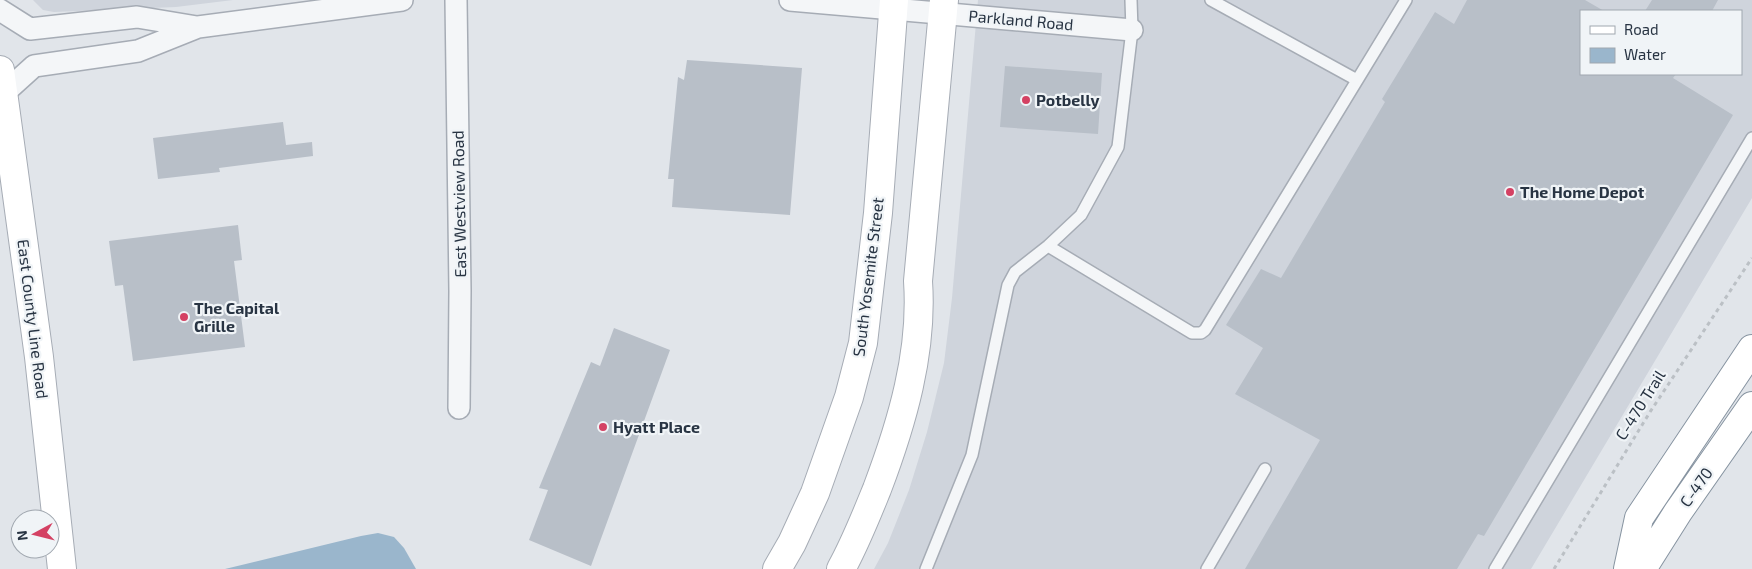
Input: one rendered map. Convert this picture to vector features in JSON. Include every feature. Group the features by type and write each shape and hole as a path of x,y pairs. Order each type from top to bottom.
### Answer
{"main road":[{"name":"South Yosemite Street","path":"777,569 792,543 818,484 849,396 863,344 878,213 894,4"},
{"path":"841,569 869,509 890,455 904,407 914,359 920,297 918,281 943,6"},
{"name":"East County Line Road","path":"1,82 39,357 62,569"},
{"path":"1628,569 1639,518 1752,349"},
{"name":"C-470","path":"1642,569 1678,512 1752,406"}],"street":[{"path":"1,82 34,66 138,51 198,27 402,0"},
{"name":"East Westview Road","path":"456,0 460,291 459,408"},
{"name":"Parkland Road","path":"790,0 943,6 1132,30"},
{"path":"0,10 30,29 137,17 198,27"}],"lane":[{"path":"926,569 972,455 1008,285 1015,272 1048,246 1081,215 1118,147 1132,30 1131,0"},
{"path":"1210,0 1357,80"},
{"path":"1048,246 1192,333 1205,330 1406,0"},
{"path":"1495,569 1752,138"},
{"path":"1207,569 1265,469"}],"path":[{"name":"C-470 Trail","path":"1554,569 1650,412 1752,258"}],"shaded area":[{"path":"33,0 233,0 176,7 54,12 43,10"},
{"path":"978,0 1752,0 1752,198 1531,569 874,569 888,543 909,490 927,432 944,363 952,298"}],"water":[{"path":"378,533 394,537 404,548 416,569 225,569 361,536"}],"building":[{"name":"The Home Depot","path":"1467,0 1585,0 1602,10 1580,10 1580,75 1675,75 1673,78 1733,115 1484,536 1478,534 1457,569 1245,569 1320,440 1235,394 1263,348 1226,325 1261,269 1281,278 1385,102 1382,99 1435,12 1454,24"},
{"path":"1652,0 1718,0 1713,10 1646,10"},
{"path":"687,60 802,68 790,215 672,207 674,179 668,179 678,77 684,80"},
{"path":"1005,66 1102,73 1098,134 1000,127"},
{"path":"283,122 286,145 312,142 313,156 219,168 220,172 158,179 153,138"},
{"name":"The Capital Grille","path":"238,225 242,260 234,261 245,347 133,361 123,285 115,286 109,241"},
{"name":"Hyatt Place","path":"614,328 670,350 591,566 529,540 548,490 539,488 591,362 600,366"}],"place":[{"name":"Potbelly","path":"1026,100"},
{"name":"The Home Depot","path":"1510,192"},
{"name":"The Capital Grille","path":"184,317"},
{"name":"Hyatt Place","path":"603,427"}]}
